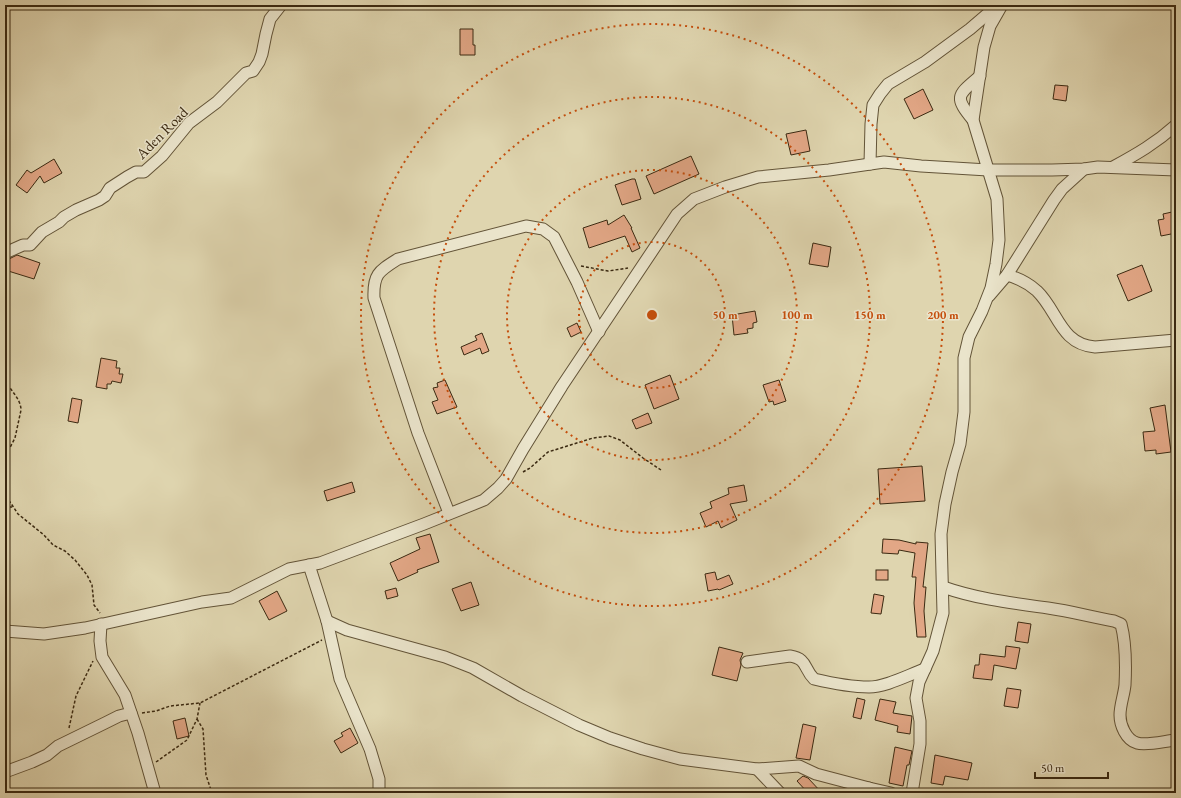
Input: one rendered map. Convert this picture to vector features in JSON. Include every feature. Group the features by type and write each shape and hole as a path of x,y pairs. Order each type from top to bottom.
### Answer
{"street":[{"name":"Aden Road","path":"5,253 23,245 30,245 42,232 59,222 64,217 99,200 110,188 136,172 144,172 152,165 162,156 189,123 217,102 246,73 253,71 262,54 270,19 281,5"},
{"path":"870,164 873,105 888,84 925,62 970,29 998,5"},
{"path":"973,120 984,47 990,26 1002,5"},
{"path":"912,793 920,744 920,721 916,698 919,682 933,652 943,613 941,534 950,480 960,444 964,412 964,358 969,337 982,311 986,299 996,264 999,240 997,199 973,120 961,105 960,97 962,92 980,76"},
{"path":"1114,167 1140,153 1159,140 1176,124"},
{"path":"5,631 44,634 105,624 202,602 230,598 289,569 320,563 484,500 506,479 562,386 677,214 694,199 725,186 758,177 829,170 884,162 988,170 1052,170 1114,167 1176,170"},
{"path":"986,299 1007,275 1032,233 1062,189 1084,169"},
{"path":"1052,170 1062,189"},
{"path":"449,513 410,411 374,298 373,284 380,270 398,259 526,226 543,229 554,237 599,332"},
{"path":"1007,275 1028,284 1037,291 1044,299 1059,323 1076,343 1095,347 1176,340"},
{"path":"309,565 326,621 340,678 370,749 379,779 379,793"},
{"path":"943,587 974,597 1049,608 1114,621 1121,624 1125,639 1125,684 1120,716 1123,729 1128,737 1135,742 1144,744 1176,740"},
{"path":"326,621 359,634 445,657 473,668 522,696 580,725 610,738 643,749 680,759 757,769 799,766 816,774 891,793"},
{"path":"105,624 100,648 102,657 125,695 155,793"},
{"path":"747,662 790,656 796,657 801,659 814,679 870,687 882,685 925,669"},
{"path":"5,772 47,755 58,746 66,742 119,716 131,713"},
{"path":"757,769 780,793"},
{"path":"849,793 869,788"}],"path":[{"path":"567,263 608,271 642,266"},
{"path":"5,380 21,406 15,438 5,458"},
{"path":"506,479 530,468 548,452 593,438 609,436 620,440 661,470"},
{"path":"5,486 12,506 18,514 44,535 53,545 65,551 88,575 92,585 94,605 105,624"},
{"path":"5,507 12,506"},
{"path":"131,713 151,712 170,706 200,703 330,636"},
{"path":"66,742 71,712 79,687 100,648"},
{"path":"148,768 187,740 198,719 200,703"},
{"path":"198,719 203,729 206,775 212,793"}],"building":[{"path":"460,29 473,29 473,45 475,45 475,55 460,55"},
{"path":"1055,85 1068,86 1066,101 1053,99"},
{"path":"923,89 933,110 914,119 904,99"},
{"path":"806,130 810,151 791,155 786,134"},
{"path":"691,156 699,174 654,194 646,176"},
{"path":"54,159 62,173 44,183 40,176 27,193 16,185 27,170 31,173"},
{"path":"635,179 641,199 622,205 615,185"},
{"path":"1172,212 1173,216 1176,216 1176,233 1161,236 1158,220 1164,219 1163,214"},
{"path":"624,215 632,228 640,248 632,252 625,236 589,248 583,228 607,220 608,225"},
{"path":"813,243 831,247 828,267 809,264"},
{"path":"17,255 40,263 34,279 5,270 7,260"},
{"path":"1142,265 1152,291 1128,301 1117,275"},
{"path":"755,311 757,322 753,323 753,328 747,329 748,333 734,335 732,315"},
{"path":"577,323 581,332 571,337 567,328"},
{"path":"482,333 489,351 482,354 480,348 464,355 461,347 477,340 475,336"},
{"path":"101,358 117,361 116,368 120,368 119,374 123,374 121,383 112,381 111,384 107,384 107,389 96,387"},
{"path":"670,375 679,399 654,409 645,385"},
{"path":"445,380 457,407 437,414 432,402 438,400 433,388 438,387 437,383"},
{"path":"779,380 786,401 774,405 773,401 769,402 763,385"},
{"path":"72,398 82,400 78,423 68,421"},
{"path":"1165,405 1171,452 1156,454 1156,450 1145,451 1143,432 1155,431 1150,408"},
{"path":"648,413 652,423 636,429 632,420"},
{"path":"922,466 925,501 880,504 878,469"},
{"path":"352,482 355,492 327,501 324,491"},
{"path":"744,485 747,501 730,504 737,520 721,528 718,521 706,527 700,513 712,508 710,502 729,494 728,488"},
{"path":"430,534 439,562 417,570 418,572 398,581 390,563 420,549 416,538"},
{"path":"883,539 899,540 916,544 916,542 928,543 923,587 926,587 924,611 926,637 917,637 914,603 916,577 912,577 915,553 899,550 898,554 882,553"},
{"path":"876,570 888,570 888,580 876,580"},
{"path":"715,572 717,580 729,575 733,584 719,590 708,591 705,574"},
{"path":"471,582 479,605 461,611 452,589"},
{"path":"396,588 398,596 387,599 385,591"},
{"path":"277,591 287,611 269,620 259,601"},
{"path":"874,594 884,596 881,614 871,613"},
{"path":"1018,622 1031,624 1028,643 1015,641"},
{"path":"1006,646 1020,648 1016,669 994,665 992,680 973,678 975,665 979,665 980,654 1005,657"},
{"path":"719,647 743,653 740,660 741,665 737,681 712,675"},
{"path":"1007,688 1021,690 1018,708 1004,706"},
{"path":"857,698 865,700 861,719 853,717"},
{"path":"880,699 896,702 893,713 912,716 910,734 897,732 898,726 875,720"},
{"path":"185,718 189,736 177,739 173,721"},
{"path":"803,724 816,727 810,760 796,758"},
{"path":"350,728 358,743 341,753 334,741 343,736 341,733"},
{"path":"895,747 912,751 909,765 907,765 903,786 889,783"},
{"path":"935,755 972,763 968,780 945,776 943,785 931,783"},
{"path":"803,776 808,778 822,793 808,793 797,781"}]}
